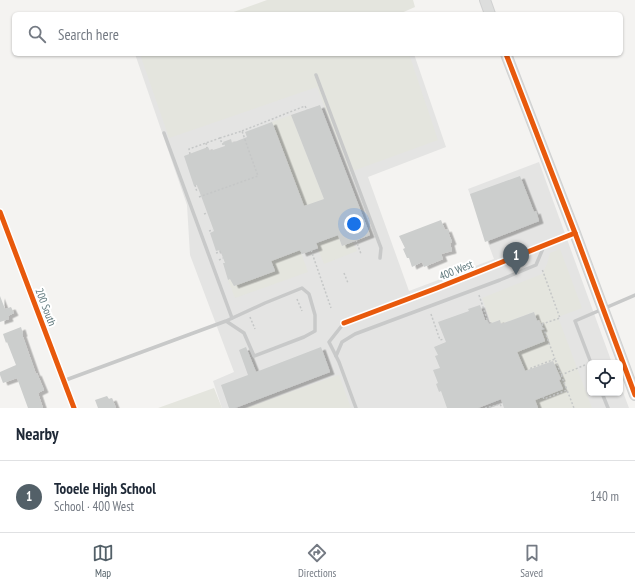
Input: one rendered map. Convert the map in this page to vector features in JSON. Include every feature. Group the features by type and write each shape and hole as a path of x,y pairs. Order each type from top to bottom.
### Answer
{"street":[{"path":"485,0 489,12"},
{"path":"507,56 635,395"},
{"name":"200 South","path":"0,212 74,408"},
{"name":"400 West","path":"344,323 575,233"}],"lane":[{"path":"316,75 381,248 380,258"},
{"path":"164,133 232,318"},
{"path":"336,356 342,342 355,334 536,265 544,246"},
{"path":"63,381 226,321 302,288 309,294 315,314 315,331 304,337 254,356 244,333 226,321"},
{"path":"589,360 575,321 635,295"},
{"path":"344,323 329,342 356,408"},
{"path":"603,396 608,408"}],"path":[{"path":"190,154 189,149 242,131 305,106 307,110"},
{"path":"199,197 258,176 242,131"},
{"path":"220,138 222,144 224,144"},
{"path":"206,143 207,148"},
{"path":"195,185 197,192"},
{"path":"209,231 213,230"},
{"path":"356,240 361,254"},
{"path":"311,250 331,308"},
{"path":"216,253 221,252"},
{"path":"218,260 223,258"},
{"path":"542,269 560,318 541,324 574,408"},
{"path":"344,273 348,283"},
{"path":"479,295 488,322"},
{"path":"297,299 302,311"},
{"path":"430,314 440,340 444,339"},
{"path":"250,316 255,329"},
{"path":"532,369 531,368 555,359"},
{"path":"560,374 587,364"},
{"path":"543,397 544,399 567,390"},
{"path":"485,407 500,404 502,408"}],"shaded area":[{"path":"267,0 413,0 415,7 404,12 234,12"},
{"path":"136,56 415,56 446,147 368,177 409,291 494,259 468,189 539,162 611,360 587,360 587,396 623,396 623,392 629,408 222,408 213,381 234,372 190,255 187,205"},
{"path":"141,56 410,56 438,140 350,172 317,87 169,138"},
{"path":"291,115 324,199 304,207 272,122"},
{"path":"338,235 342,246 353,242 357,251 324,264 316,244"},
{"path":"560,249 582,308 558,317 592,408 538,408 535,400 563,389 559,380 561,379 553,361 525,371 517,352 542,329 539,320 537,321 534,312 501,324 499,320 491,323 482,298 542,274 550,253"},
{"path":"300,250 308,272 235,298 228,280 230,279 234,286 275,271 271,261"},
{"path":"338,375 351,408 246,408"},
{"path":"214,388 222,408 158,408"}],"building":[{"path":"320,105 370,235 342,246 338,235 316,243 318,248 302,254 300,250 271,261 275,271 234,286 230,279 228,280 223,263 225,263 220,250 216,251 210,233 214,231 197,185 194,186 184,156 208,147 210,151 225,146 223,142 231,139 232,143 247,137 245,132 272,122 304,206 324,199 291,115"},
{"path":"520,176 539,221 485,242 470,194"},
{"path":"441,220 445,230 447,229 452,242 450,243 452,251 441,254 443,259 424,267 422,262 412,267 409,258 407,258 403,249 405,248 399,236"},
{"path":"0,296 5,309 11,307 14,313 8,316 9,319 0,322"},
{"path":"480,305 485,320 487,320 489,324 500,320 501,324 534,312 537,321 539,320 543,329 541,330 545,341 517,352 525,371 553,361 561,379 559,380 563,389 535,400 538,408 504,408 501,399 478,408 447,408 441,391 439,392 436,384 438,383 433,370 440,368 435,356 438,355 434,347 446,342 438,322 469,311 468,309"},
{"path":"21,327 36,374 37,373 44,390 38,393 43,408 28,408 17,378 3,383 0,375 0,372 16,365 3,334"},
{"path":"246,347 256,372 321,347 330,372 235,408 229,408 221,385 248,375 239,350"},
{"path":"107,396 109,399 112,398 116,408 98,408 95,400"}],"cycle path":[{"path":"507,56 635,395"},
{"path":"0,212 74,408"},
{"path":"344,323 575,233"}],"place":[{"name":"Tooele High School","path":"516,275"}]}
